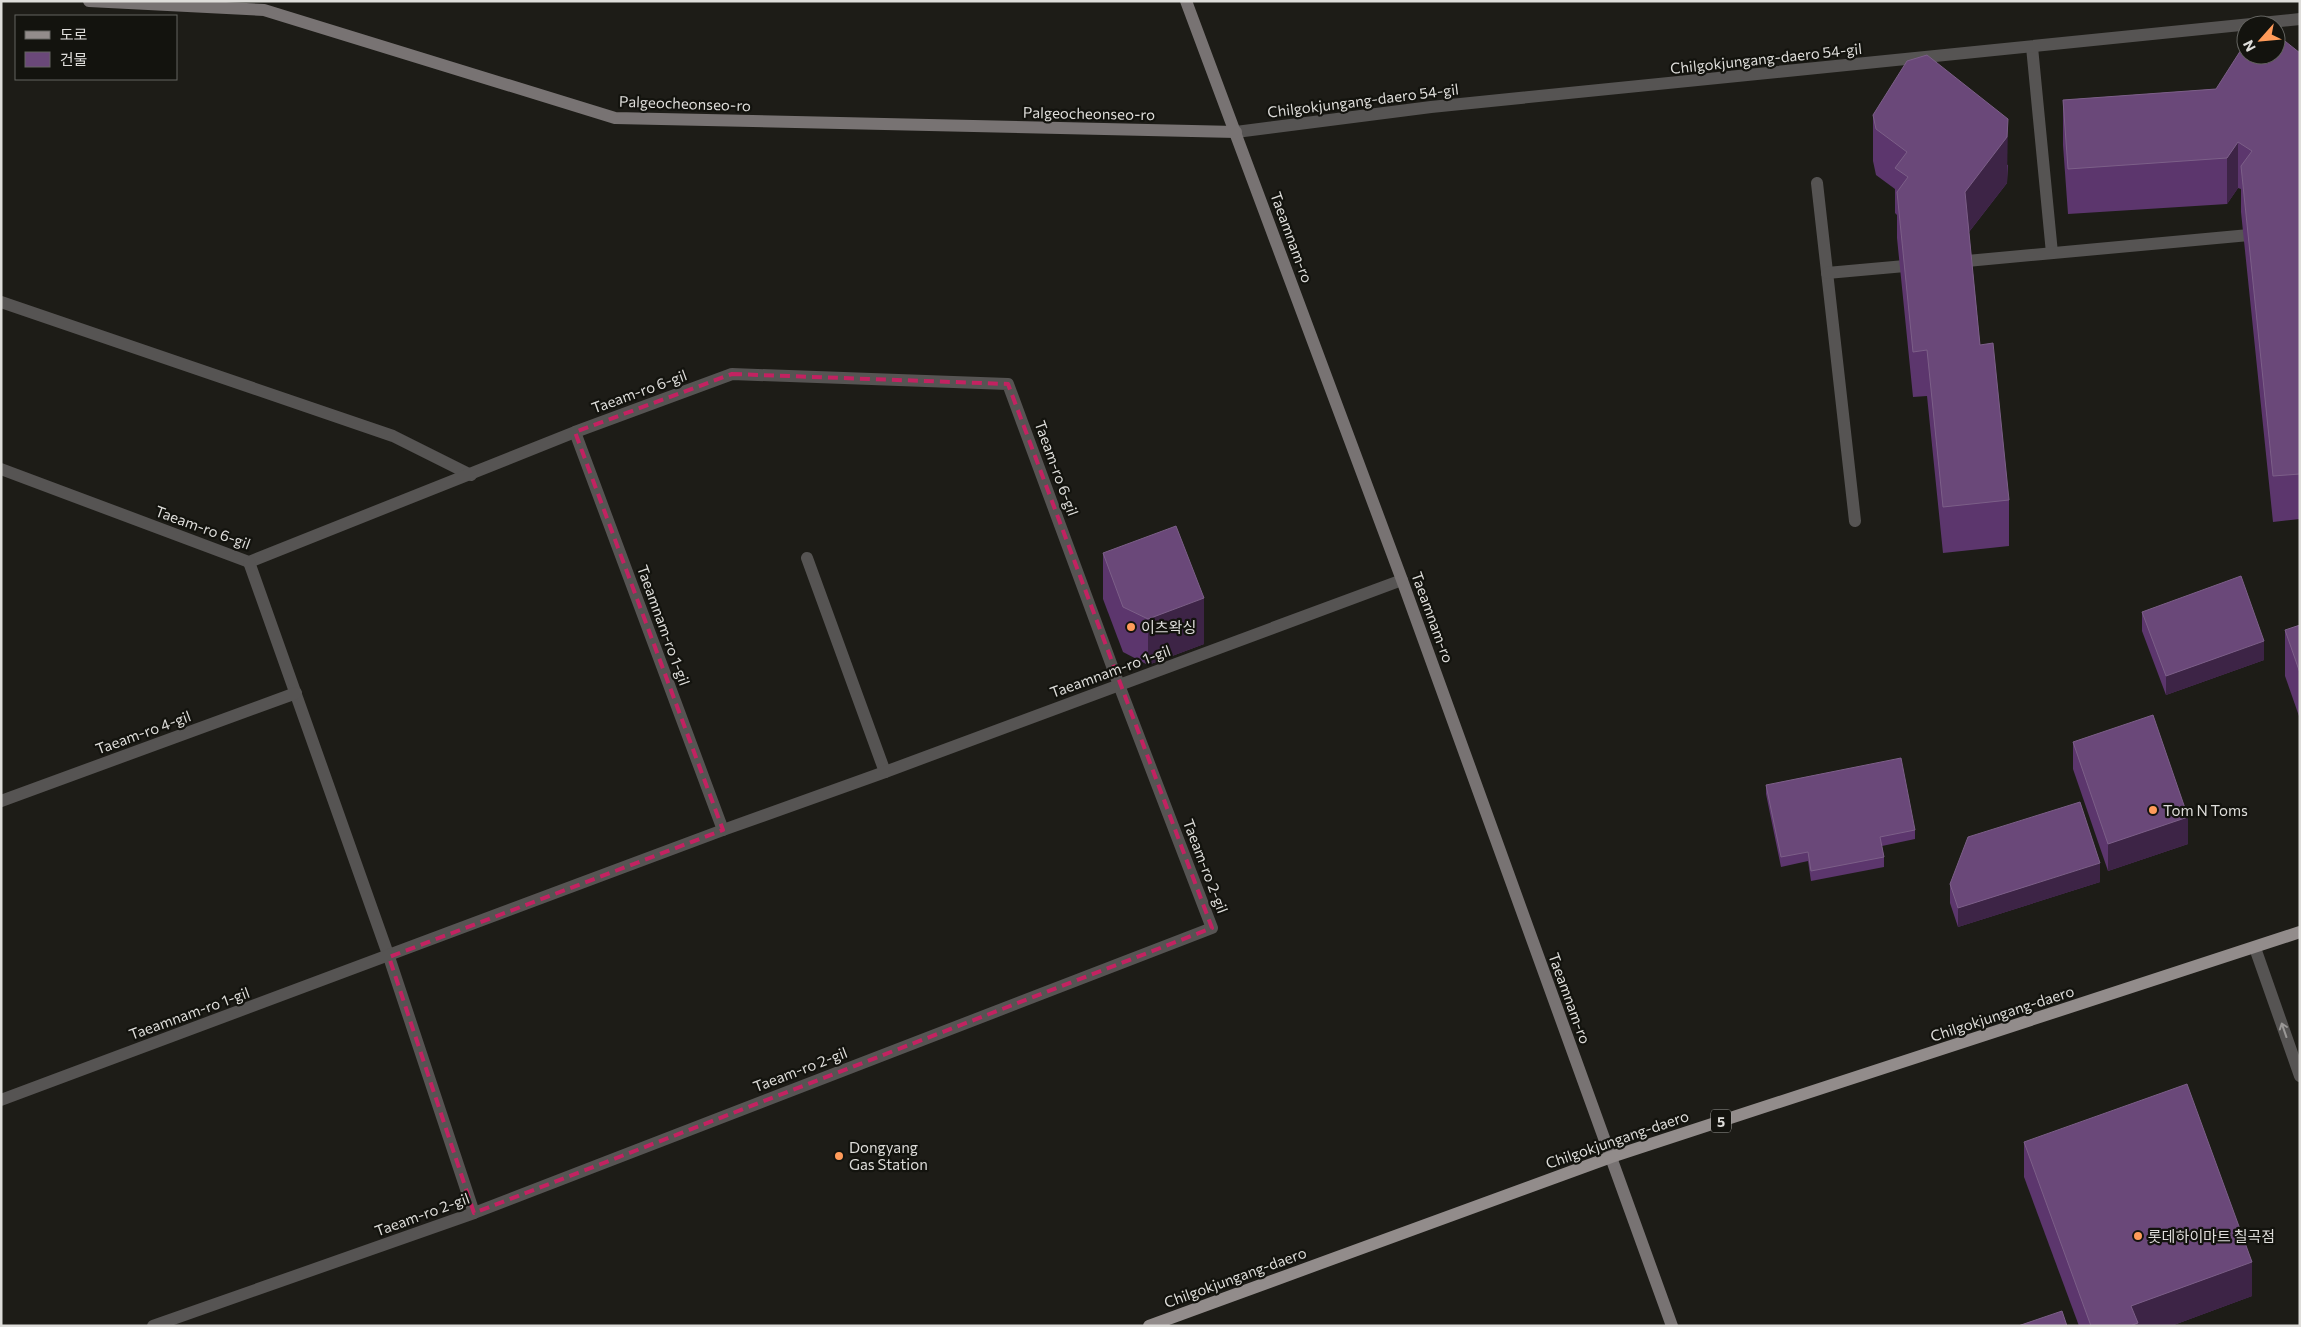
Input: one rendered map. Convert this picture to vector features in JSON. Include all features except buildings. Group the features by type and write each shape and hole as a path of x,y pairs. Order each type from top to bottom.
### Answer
{"main road":[{"name":"Palgeocheonseo-ro","path":"89,1 264,10 616,118 1236,132"},
{"name":"Taeamnam-ro","path":"1186,1 1402,580 1672,1326"},
{"name":"Chilgokjungang-daero","path":"1149,1326 1610,1157 2300,932"}],"street":[{"name":"Chilgokjungang-daero 54-gil","path":"1236,132 1431,107 2300,19"},
{"path":"2032,47 2052,253"},
{"path":"1817,184 1855,521"},
{"path":"1945,263 2270,233"},
{"path":"1827,273 1925,264"},
{"path":"1,302 393,436 471,475"},
{"name":"Taeam-ro 6-gil","path":"5,474 250,562 575,432 732,374 1008,384 1119,685"},
{"name":"Taeamnam-ro 1-gil","path":"575,432 723,830"},
{"path":"807,558 885,772"},
{"path":"250,562 389,957 474,1213"},
{"name":"Taeamnam-ro 1-gil","path":"1,1100 389,957 723,830 885,772 1402,580"},
{"name":"Taeam-ro 2-gil","path":"153,1326 474,1213 1212,928 1119,685"},
{"name":"Taeam-ro 4-gil","path":"1,801 296,693"},
{"path":"2255,948 2300,1076"}],"highlighted area":[{"path":"732,374 1008,384 1212,928 474,1213 389,957 723,830 575,432"}],"place":[{"name":"이츠왁싱","path":"1131,627"},
{"name":"Tom N Toms","path":"2153,810"},
{"name":"Dongyang Gas Station","path":"839,1156"},
{"name":"롯데하이마트 칠곡점","path":"2138,1236"}]}
